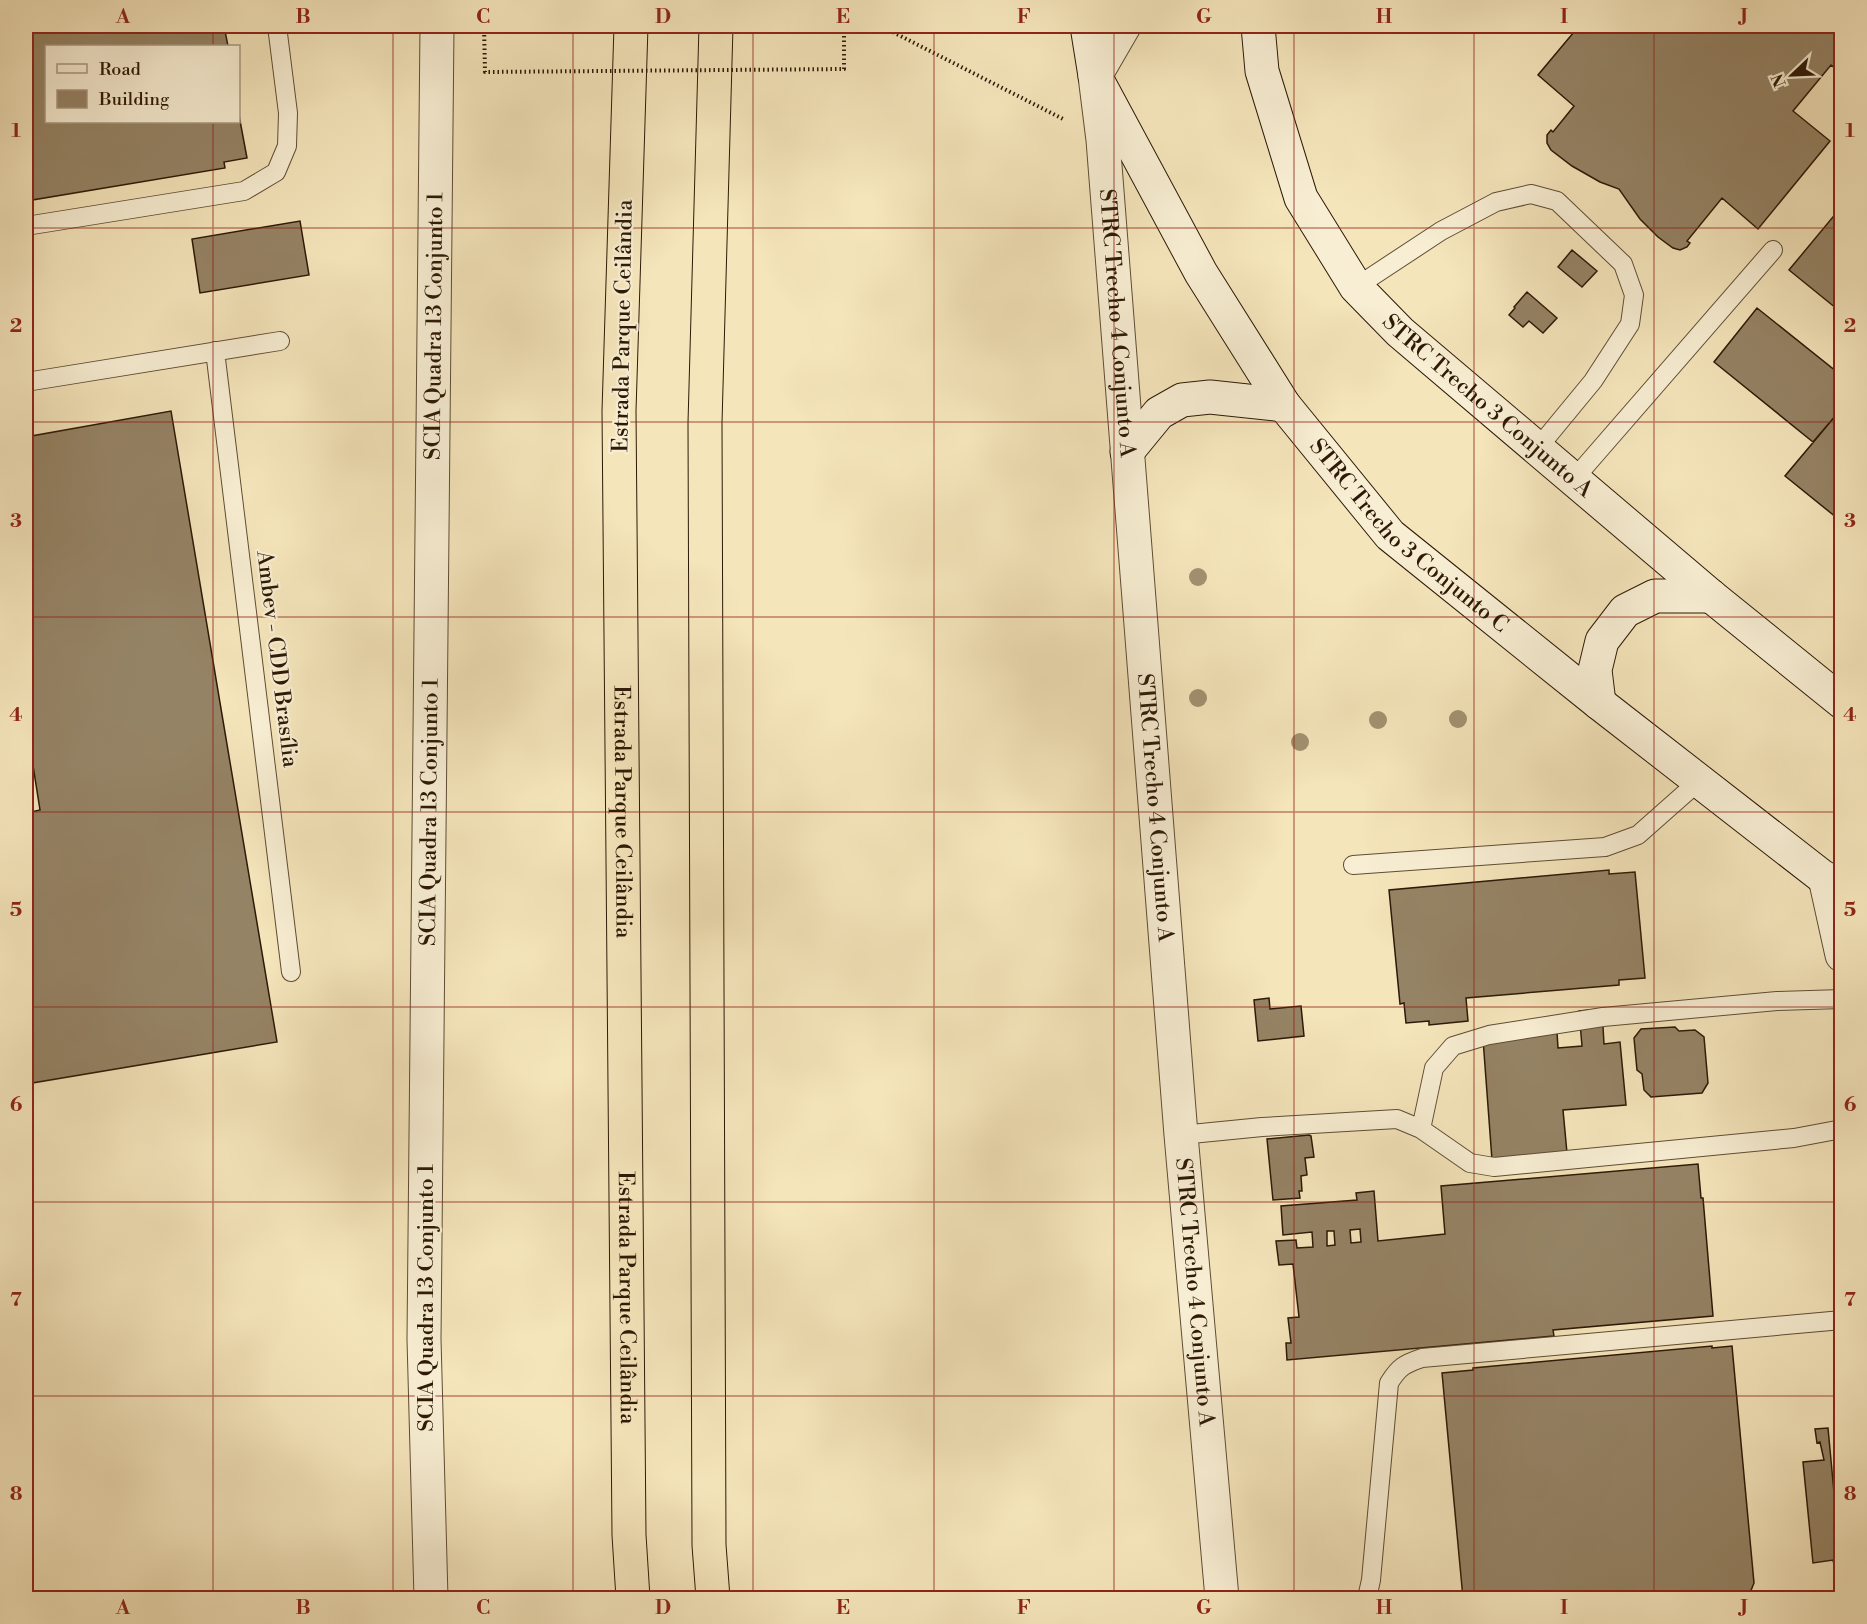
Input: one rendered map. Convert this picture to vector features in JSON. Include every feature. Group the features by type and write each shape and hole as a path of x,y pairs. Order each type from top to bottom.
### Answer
{"highway":[{"name":"Estrada Parque Ceilândia","path":"632,26 620,411 629,1523 633,1599"},
{"path":"713,1599 709,1533 705,423 716,26"}],"street":[{"name":"SCIA Quadra 13 Conjunto 1","path":"431,1599 424,1327 437,26"},
{"name":"STRC Trecho 4 Conjunto A","path":"1087,26 1102,140 1181,1135 1222,1599"},
{"path":"1095,76 1124,26"},
{"name":"STRC Trecho 3 Conjunto A","path":"1258,26 1262,71 1301,198 1356,287 1400,332 1537,449 1711,596 1842,702"},
{"name":"STRC Trecho 3 Conjunto C","path":"1095,76 1201,273 1284,405 1390,535 1599,703 1833,885"},
{"path":"1127,452 1159,413 1182,400 1210,398 1284,405"},
{"path":"1599,703 1595,670 1602,641 1625,611 1655,596 1711,596"},
{"path":"1833,885 1842,955"}],"lane":[{"path":"26,226 244,191 276,172 287,146 288,113 277,26"},
{"path":"1356,287 1441,231 1496,202 1531,194 1557,201 1623,264 1634,295 1630,324 1593,381 1537,449"},
{"path":"1574,479 1773,250"},
{"path":"26,382 280,341"},
{"name":"Ambev - CDD Brasília","path":"214,351 291,972"},
{"path":"1353,865 1605,847 1638,835 1699,781"},
{"path":"1421,1129 1434,1068 1453,1046 1462,1043 1489,1035 1603,1017 1777,1001 1842,999"},
{"path":"1181,1135 1262,1127 1397,1119 1421,1129 1470,1163 1494,1167 1794,1138 1842,1129"},
{"path":"1367,1599 1371,1580 1389,1383 1397,1370 1407,1363 1422,1358 1842,1320"}],"path":[{"path":"484,26 485,72 497,72 844,69 844,26"},
{"path":"881,26 1102,140"}],"building":[{"path":"26,26 224,26 228,45 45,45 45,123 240,123 240,121 247,158 224,162 225,168 26,201"},
{"path":"1579,26 1842,26 1842,74 1831,65 1793,111 1830,141 1758,229 1722,198 1687,241 1690,243 1687,247 1680,250 1673,248 1640,219 1619,189 1600,182 1572,166 1551,150 1547,143 1547,135 1551,130 1553,132 1574,106 1538,75"},
{"path":"1842,206 1842,313 1789,270"},
{"path":"300,221 309,275 200,293 192,239"},
{"path":"1572,250 1597,271 1582,287 1558,267"},
{"path":"1527,292 1557,318 1543,333 1529,321 1523,327 1509,315"},
{"path":"1757,308 1837,372 1836,374 1842,379 1842,408 1813,442 1714,362"},
{"path":"1842,367 1842,379 1836,374"},
{"path":"1842,408 1842,522 1785,476"},
{"path":"171,411 277,1042 26,1084 26,813 40,810 26,721 26,437"},
{"path":"1609,870 1609,874 1635,872 1645,978 1619,980 1619,985 1466,998 1468,1021 1429,1025 1429,1021 1406,1023 1404,1003 1400,1004 1389,890"},
{"path":"1269,998 1270,1009 1301,1006 1304,1036 1258,1041 1254,1000"},
{"path":"1602,1009 1604,1044 1620,1042 1626,1105 1563,1110 1567,1153 1492,1160 1483,1039 1557,1032 1558,1048 1582,1046 1579,1011"},
{"path":"1675,1027 1679,1031 1695,1030 1704,1037 1708,1083 1702,1093 1651,1097 1644,1090 1642,1074 1637,1070 1634,1038 1641,1029"},
{"path":"1309,1135 1314,1157 1305,1158 1307,1175 1301,1176 1300,1198 1273,1200 1267,1139"},
{"path":"1698,1164 1713,1316 1553,1330 1554,1336 1287,1360 1286,1343 1291,1343 1288,1318 1299,1317 1293,1264 1279,1265 1276,1241 1296,1240 1297,1248 1313,1247 1312,1232 1283,1235 1281,1206 1357,1200 1356,1193 1374,1191 1378,1241 1445,1234 1441,1186","holes":["1360,1229 1361,1242 1351,1243 1350,1230","1327,1231 1334,1231 1335,1245 1327,1246"]},
{"path":"1712,1346 1712,1348 1732,1346 1754,1583 1748,1598 1463,1598 1442,1373 1473,1370 1473,1368"},
{"path":"1828,1428 1841,1568 1835,1569 1833,1560 1813,1563 1803,1462 1824,1460 1820,1442 1817,1443 1815,1429"}]}
